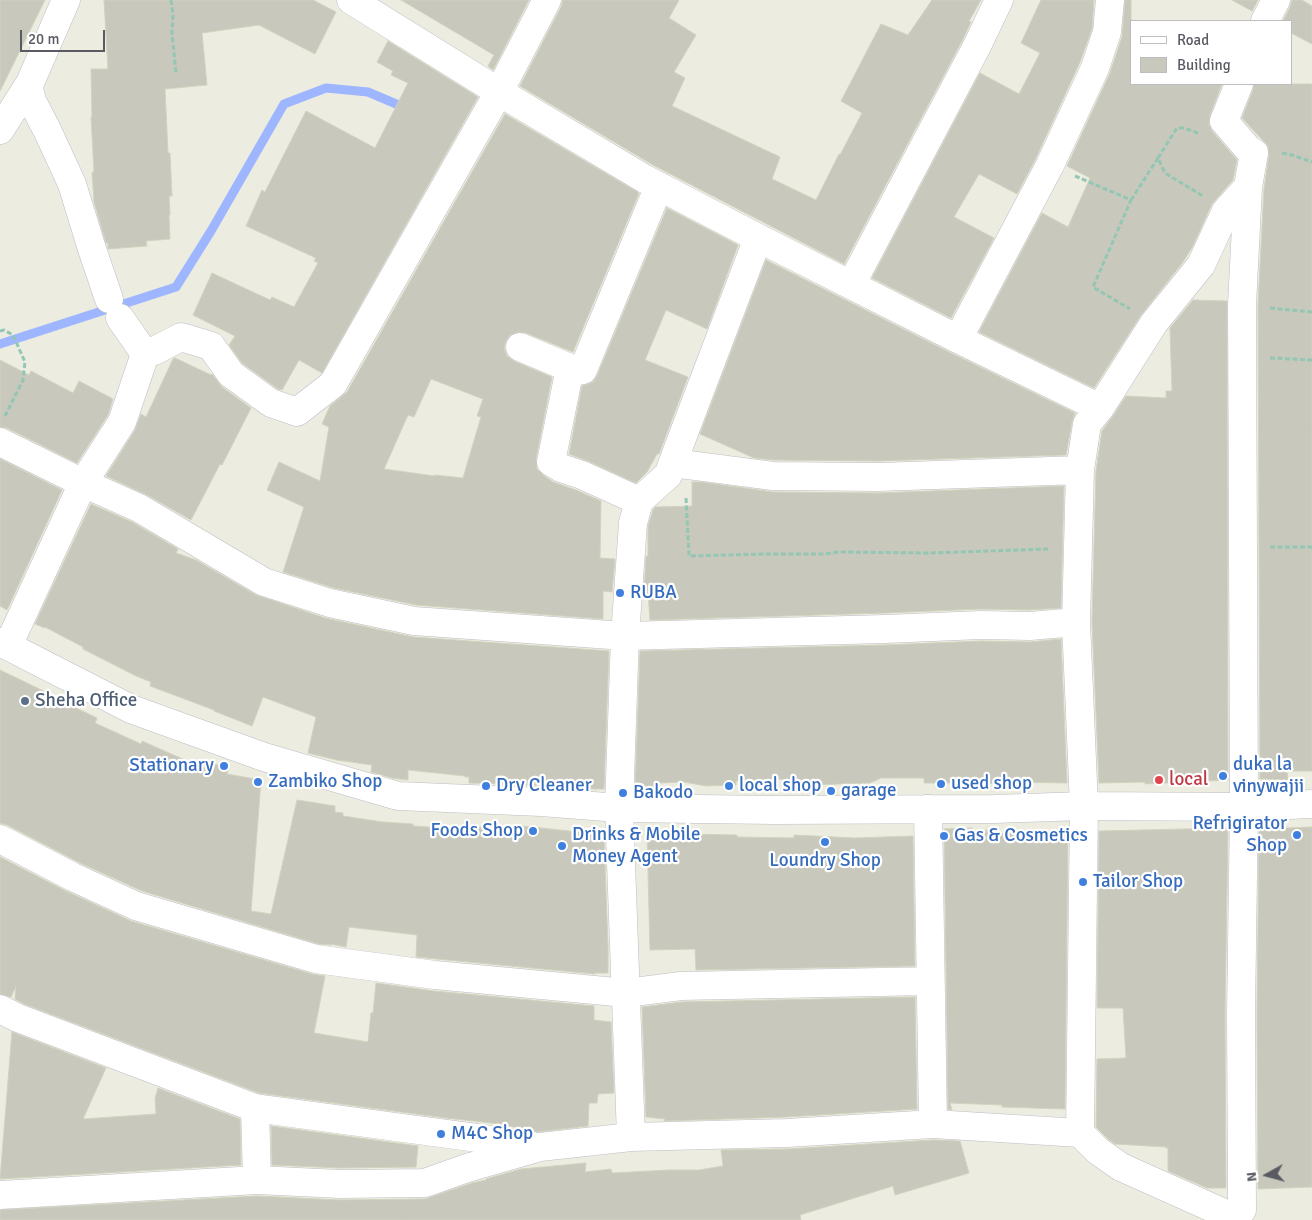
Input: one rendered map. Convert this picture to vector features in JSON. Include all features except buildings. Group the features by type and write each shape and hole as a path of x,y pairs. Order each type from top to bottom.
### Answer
{"street":[{"path":"0,130 30,83 66,0"},
{"path":"351,0 499,92 659,186 958,339 1100,408"},
{"path":"548,0 499,92 333,384 297,412 271,403 231,374 211,346 181,337 145,354 122,422 83,483 4,644 131,709 264,757 398,796 541,802 619,808 766,810 994,809 1084,806 1244,807 1312,804"},
{"path":"851,285 977,46 999,0"},
{"path":"958,339 1050,165 1095,68 1107,32 1110,0"},
{"path":"1266,20 1276,0"},
{"path":"30,83 29,89 32,101 72,184 92,250 114,308 145,354"},
{"path":"0,1195 256,1180 340,1184 425,1183 540,1147 632,1137 787,1133 932,1124 1080,1133 1098,1151 1121,1167 1226,1214 1236,1214 1242,1210 1241,1014 1244,807 1244,547 1242,305 1248,187 1254,153 1224,121 1239,85"},
{"path":"520,347 578,371 583,370 659,186"},
{"path":"1080,1133 1084,806 1076,622 1080,470 1087,424 1100,408 1154,323 1201,265 1226,211 1248,187"},
{"path":"632,1137 619,808 625,636 633,523 639,501 670,469 758,238"},
{"path":"570,368 551,462 561,468 582,474 639,501"},
{"path":"2,431 83,483 139,508 264,582 330,603 414,622 625,636 981,625 1030,626 1076,622"},
{"path":"670,469 773,476 878,477 1080,470"},
{"path":"928,809 932,1124"},
{"path":"0,839 73,877 136,906 316,959 435,975 626,993 681,986 930,981"},
{"path":"0,1009 18,1018 255,1108 540,1147"},
{"path":"255,1108 256,1180"},
{"path":"452,1135 453,1173"}],"path":[{"path":"171,0 174,15 172,32 176,74"},
{"path":"1154,323 1093,287 1131,200 1158,158 1165,174 1226,211"},
{"path":"1050,165 1131,200"},
{"path":"1242,305 1312,312"},
{"path":"0,331 4,330 13,335 25,362 23,380 2,431"},
{"path":"1242,357 1312,360"},
{"path":"670,469 685,486 689,556 824,554 838,552 928,553 1078,548"},
{"path":"1244,547 1312,547"}],"waterway":[{"path":"0,344 176,287 211,231 284,104 326,88 368,92 408,109"}],"place":[{"name":"RUBA","path":"620,593"},
{"name":"Sheha Office","path":"25,701"},
{"name":"Stationary","path":"224,766"},
{"name":"duka la vinywajii","path":"1223,776"},
{"name":"local","path":"1159,780"},
{"name":"Zambiko Shop","path":"258,782"},
{"name":"used shop","path":"941,784"},
{"name":"Dry Cleaner","path":"486,786"},
{"name":"local shop","path":"729,786"},
{"name":"garage","path":"831,791"},
{"name":"Bakodo","path":"623,793"},
{"name":"Foods Shop","path":"533,831"},
{"name":"Refrigirator Shop","path":"1297,835"},
{"name":"Gas & Cosmetics","path":"944,836"},
{"name":"Loundry Shop","path":"825,842"},
{"name":"Drinks & Mobile Money Agent","path":"562,846"},
{"name":"Tailor Shop","path":"1083,882"},
{"name":"M4C Shop","path":"441,1134"}]}
